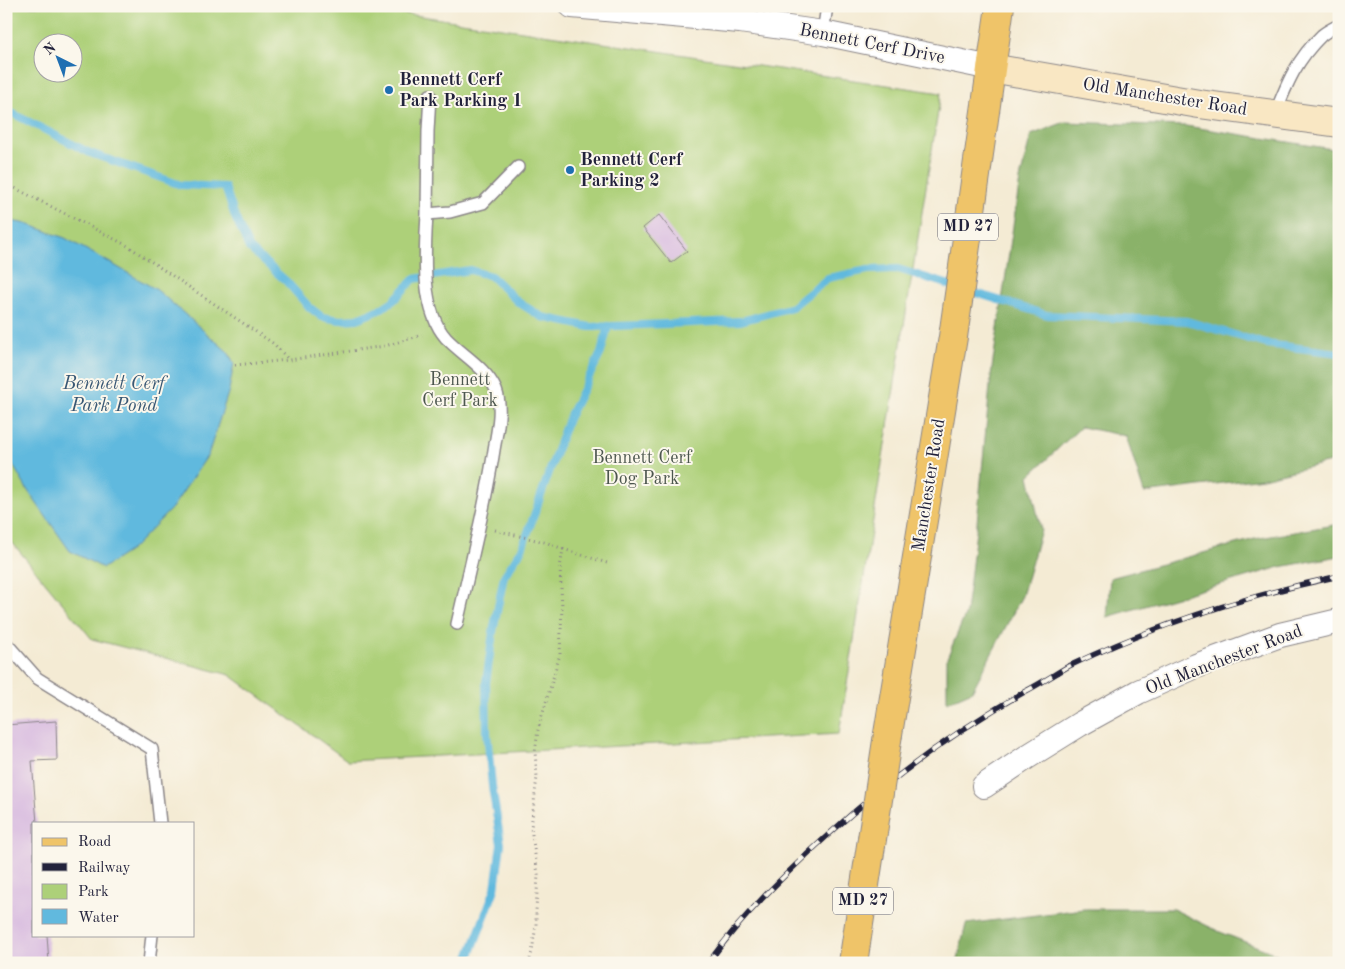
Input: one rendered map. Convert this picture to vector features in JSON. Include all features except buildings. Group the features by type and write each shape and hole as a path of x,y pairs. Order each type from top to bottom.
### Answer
{"main road":[{"name":"Manchester Road","path":"853,963 888,734 953,337 1000,6"}],"street":[{"name":"Bennett Cerf Drive","path":"572,6 741,17 991,68"},
{"name":"Old Manchester Road","path":"991,68 1199,104 1339,123"},
{"name":"Old Manchester Road","path":"984,786 1027,757 1138,692 1196,666 1280,635 1339,621"}],"lane":[{"path":"823,33 828,6"},
{"path":"1275,114 1298,62 1323,34 1339,25"},
{"path":"430,95 424,257 431,309 445,337 480,368 489,379 496,390 499,404 488,489 456,624"},
{"path":"427,214 450,212 483,203 518,167"},
{"path":"6,643 37,678 152,749 160,822"},
{"path":"149,963 152,936"}],"path":[{"path":"6,185 128,246 274,344 289,360"},
{"path":"235,366 385,346 427,334 445,337"},
{"path":"480,526 548,543 610,564"},
{"path":"529,963 536,925 538,874 531,828 537,777 535,752 540,721 560,654 562,607 560,568 563,549"}],"green space":[{"name":"Bennett Cerf Park","path":"6,6 353,6 941,93 839,734 348,761 230,675 92,639 6,535"},
{"path":"1065,122 1186,126 1339,150 1339,460 1263,478 1144,493 1126,436 1081,427 1029,476 1041,530 1022,596 972,691 947,702 947,658 966,613 977,523 991,375 1020,179 1031,135"},
{"path":"1339,524 1339,556 1280,567 1107,617 1110,578 1255,539"},
{"path":"1084,909 1173,909 1220,932 1299,963 957,963 966,924"}],"water":[{"name":"Bennett Cerf Park Pond","path":"6,220 27,224 65,238 157,290 228,352 234,363 229,390 208,455 172,508 132,549 103,568 70,551 28,491 6,453"}],"waterway":[{"path":"6,110 90,153 181,185 225,187 235,217 249,248 286,281 309,307 322,317 340,320 357,319 379,310 393,301 414,279 470,270 491,276 518,302 542,317 590,327 741,321 792,307 828,278 868,270 898,269 1047,315 1187,321 1266,344 1339,353"},
{"path":"467,963 495,889 501,844 492,786 487,732 486,683 493,632 504,576 522,549 568,419 601,353 608,326"}],"railway":[{"path":"708,963 735,928 764,896 850,815 898,776 1000,706 1069,666 1134,637 1235,602 1339,576"}],"place":[{"name":"Bennett Cerf Park Parking 1","path":"389,90"},
{"name":"Bennett Cerf Parking 2","path":"570,170"}],"park label":[{"name":"Bennett Cerf Dog Park","path":"642,468"}]}
